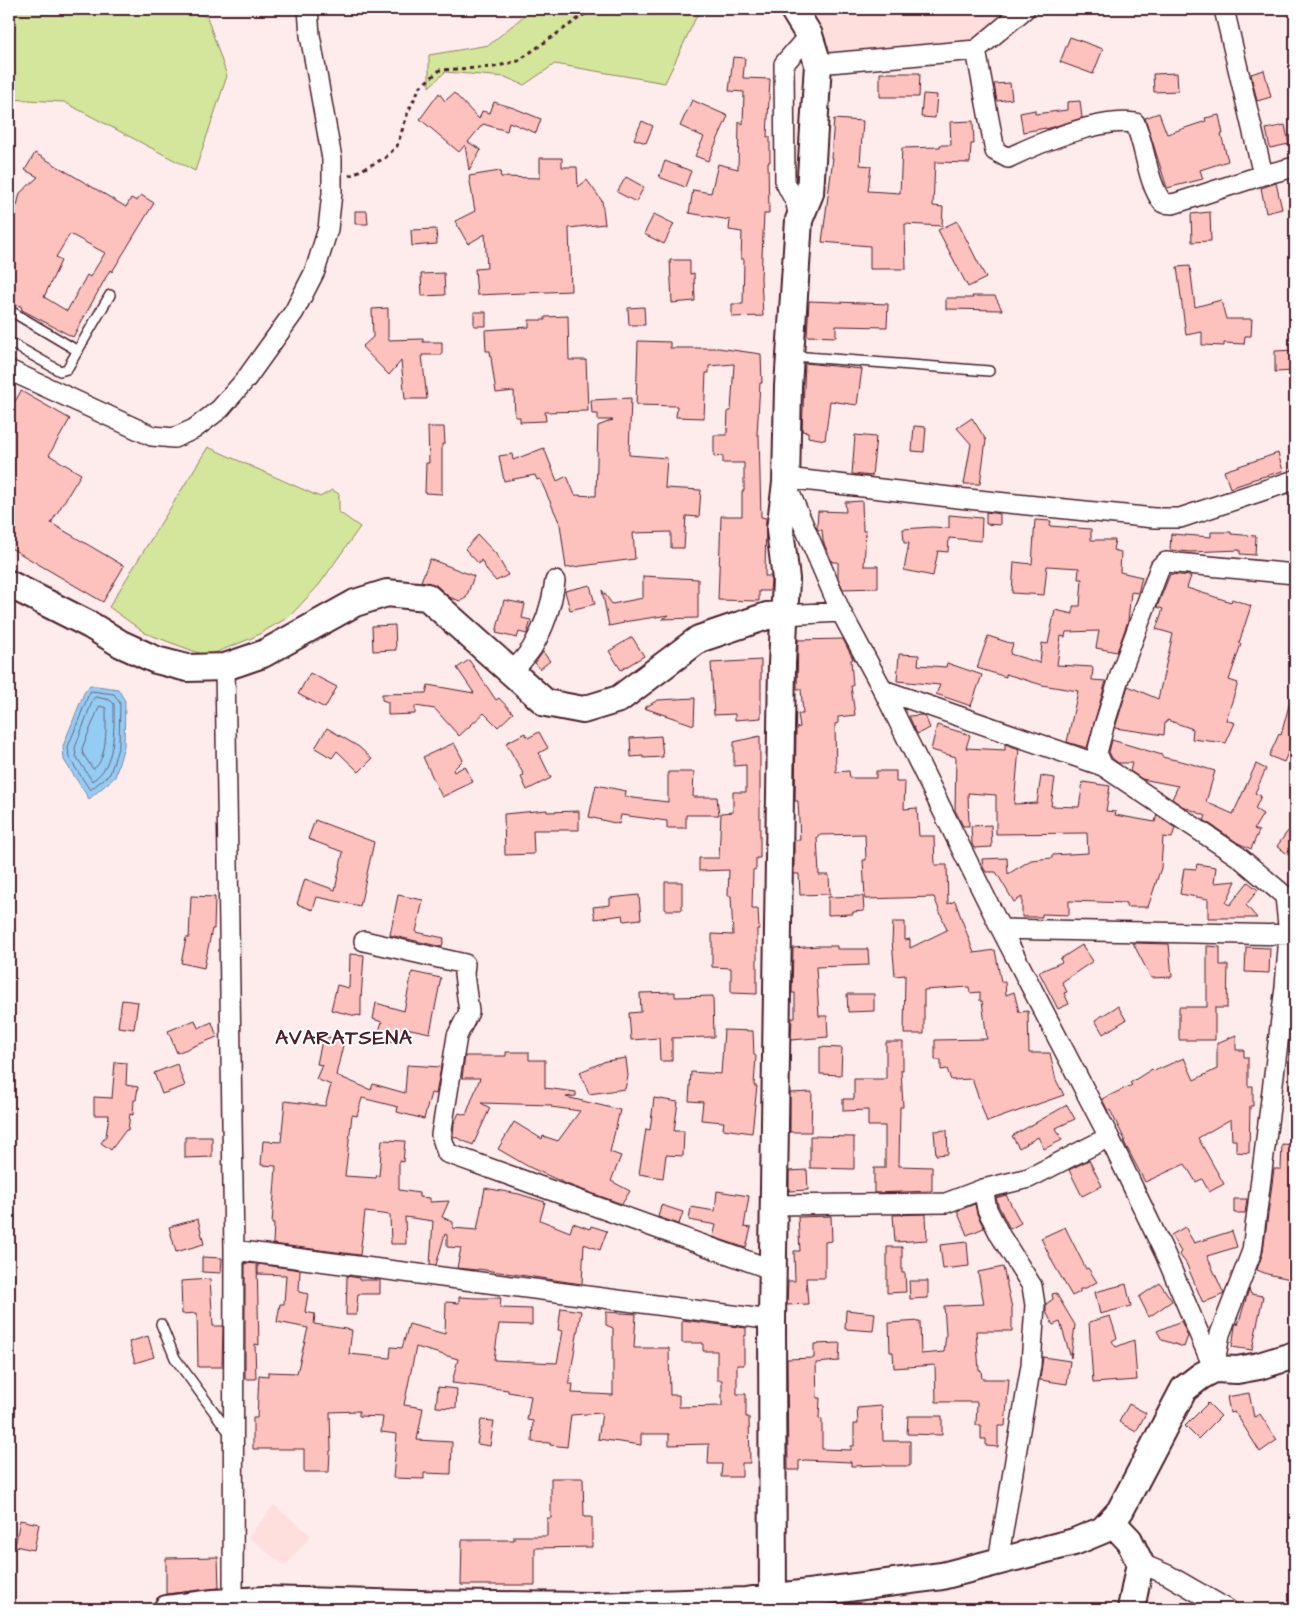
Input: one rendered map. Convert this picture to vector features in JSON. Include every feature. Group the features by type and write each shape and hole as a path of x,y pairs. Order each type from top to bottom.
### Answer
{"street":[{"path":"9,370 152,436 174,438 194,429 220,409 246,379 294,312 315,271 328,229 332,159 310,35 308,9"},
{"path":"793,9 808,35 818,64 810,193 799,220"},
{"path":"818,64 976,50 1025,9"},
{"path":"1224,9 1263,175"},
{"path":"772,1603 772,1270 783,616 786,579 780,530 786,481 790,356 799,220 796,204 785,182 784,64 808,35"},
{"path":"976,50 995,151 1008,158 1039,143 1108,122 1135,123 1141,136 1156,194 1163,203 1173,204 1263,175 1295,167"},
{"path":"786,481 1154,518 1180,518 1295,480"},
{"path":"786,481 841,612 883,690 1001,929 1109,1137 1177,1281 1214,1369"},
{"path":"1103,766 1097,754 1104,726 1121,672 1160,567 1166,562 1295,574"},
{"path":"512,673 531,649 542,626 553,596 555,581"},
{"path":"9,584 90,625 121,644 156,660 187,668 226,667 263,654 355,603 387,593 427,597 546,703 583,710 619,699 700,639 767,616 841,612"},
{"path":"221,1605 233,1437 234,1250 226,667"},
{"path":"883,690 1103,766 1290,890 1292,935 1252,1251 1220,1334 1214,1369"},
{"path":"1001,929 1292,935"},
{"path":"364,941 464,964 469,1012 457,1036 441,1134 447,1153 772,1270"},
{"path":"773,1205 946,1203 983,1189 1029,1178 1109,1137"},
{"path":"983,1189 987,1209 1000,1235 1032,1286 1035,1305 1031,1365 998,1561"},
{"path":"234,1250 772,1320"},
{"path":"167,1609 264,1600 412,1607 621,1607 746,1601 772,1603 812,1593 942,1576 1074,1542 1103,1530 1120,1510 1184,1389 1214,1369 1237,1370 1295,1355"},
{"path":"1112,1521 1130,1540 1140,1563 1131,1609"},
{"path":"1140,1563 1168,1575 1226,1609"}],"lane":[{"path":"9,342 60,371 67,369 110,295"},
{"path":"9,310 78,350"},
{"path":"790,356 989,371"},
{"path":"162,1324 175,1358 233,1437"}],"path":[{"path":"332,182 358,173 386,158 397,146 408,112 420,87 440,70 494,66 518,61 592,9"}],"shaded area":[{"path":"803,9 1022,9 978,48 832,60"},
{"path":"274,1505 311,1535 285,1566 248,1537"}],"green space":[{"path":"9,9 183,9 207,17 227,76 195,171 64,102 9,99"},
{"path":"532,9 700,9 665,83 555,64 524,85 505,77 445,72 429,87 429,55 489,45"},
{"path":"208,447 320,497 332,490 339,494 339,512 360,527 319,585 289,617 252,638 207,656 145,633 109,607"}],"water":[{"path":"90,685 118,689 125,701 124,746 115,777 89,799 64,760 63,746 84,693"}],"building":[{"path":"1070,37 1103,49 1093,74 1060,62"},
{"path":"733,57 745,58 743,78 770,79 767,137 770,137 770,162 768,162 769,214 764,214 761,278 763,316 732,317 732,304 743,304 744,259 741,259 742,232 729,230 730,220 689,213 693,190 711,193 718,164 738,169 739,121 743,124 744,92 729,91"},
{"path":"1264,70 1271,97 1257,101 1251,74"},
{"path":"880,73 920,73 919,97 880,97"},
{"path":"1177,73 1178,91 1154,92 1153,74"},
{"path":"1010,83 1012,99 997,101 994,84"},
{"path":"439,93 445,101 454,93 479,119 482,111 490,113 494,102 541,119 536,133 509,122 507,131 483,124 468,142 481,150 469,170 465,145 459,152 420,119"},
{"path":"923,94 937,95 935,118 921,117"},
{"path":"692,100 728,116 708,161 695,156 704,137 680,126"},
{"path":"1080,101 1082,118 1046,129 1023,132 1020,113 1035,110 1035,114 1067,110 1067,102"},
{"path":"1159,113 1167,134 1206,121 1205,118 1219,115 1223,134 1221,134 1228,161 1200,170 1203,179 1167,188 1145,118"},
{"path":"834,119 863,121 860,165 871,166 868,191 900,193 902,148 951,145 950,122 973,121 974,144 971,144 970,163 935,162 933,206 943,207 942,226 905,224 906,269 870,269 870,246 822,242 833,158 831,158"},
{"path":"642,121 653,126 646,143 634,139"},
{"path":"1285,125 1289,144 1270,148 1266,129"},
{"path":"35,153 126,207 131,198 137,201 141,195 154,203 112,272 110,270 73,337 22,310 21,306 9,304 9,202 17,206 20,193 38,177 25,170","holes":["70,234 105,253 90,277 87,275 67,311 44,297 61,261 56,257"]},
{"path":"540,158 562,158 562,167 577,167 578,187 587,180 602,201 605,224 569,228 571,291 477,295 475,269 487,268 485,234 468,244 455,221 475,211 469,176 500,171 501,177 540,178"},
{"path":"665,161 691,171 685,187 659,177"},
{"path":"626,177 644,187 636,202 617,192"},
{"path":"1276,183 1282,209 1266,213 1261,188"},
{"path":"355,211 367,211 368,224 355,224"},
{"path":"1210,212 1211,241 1192,242 1191,214"},
{"path":"654,214 674,224 664,244 644,234"},
{"path":"957,221 986,278 968,287 938,230"},
{"path":"436,229 437,244 412,246 411,230"},
{"path":"670,260 690,260 690,274 694,273 695,301 672,303"},
{"path":"1190,266 1195,307 1221,300 1226,319 1252,319 1251,336 1245,336 1244,344 1224,343 1224,346 1202,345 1202,332 1186,335 1177,267"},
{"path":"444,273 445,295 422,296 421,274"},
{"path":"972,296 995,296 1002,310 946,309 946,298 973,298"},
{"path":"809,301 888,304 887,327 836,326 836,337 807,336"},
{"path":"644,307 645,325 629,325 628,308"},
{"path":"388,308 388,340 423,339 423,342 442,342 442,355 422,355 427,399 405,399 401,361 389,375 362,347 373,337 372,309"},
{"path":"474,312 486,312 486,326 474,326"},
{"path":"568,316 569,360 586,360 588,411 545,412 546,421 520,422 520,417 515,417 514,391 496,393 490,351 486,351 485,330 529,327 529,320 545,320 545,317"},
{"path":"638,341 670,342 670,348 718,348 761,354 762,383 760,383 757,435 759,435 761,517 766,518 765,576 771,576 771,580 770,591 759,591 759,601 718,600 721,516 742,516 742,491 744,491 744,463 723,463 723,456 714,457 714,435 727,435 728,411 731,411 734,364 709,366 709,373 706,373 704,418 676,417 677,406 636,405"},
{"path":"1294,350 1295,371 1275,372 1275,351"},
{"path":"805,363 862,369 857,405 830,401 825,440 808,437 808,432 802,431"},
{"path":"21,391 70,419 49,455 81,474 51,523 124,566 103,602 9,547 9,412"},
{"path":"631,398 629,455 667,458 665,488 701,490 699,517 686,516 684,548 671,548 671,532 633,533 635,559 566,568 560,524 540,479 537,480 535,475 504,481 499,456 512,454 513,460 544,448 557,481 567,476 575,495 596,496 598,426 613,420 598,420 598,414 592,414 591,400"},
{"path":"972,418 986,440 980,484 964,484 971,444 957,428"},
{"path":"914,426 926,427 924,452 912,451"},
{"path":"428,427 444,427 445,444 442,444 442,494 425,493 426,463 429,463"},
{"path":"855,435 876,437 872,476 852,474"},
{"path":"1278,453 1283,471 1230,488 1224,471"},
{"path":"862,501 863,531 866,531 864,566 878,566 878,588 843,589 838,578 838,562 832,562 823,541 822,530 817,528 818,511 846,512 845,502"},
{"path":"986,512 1000,514 1000,525 986,524"},
{"path":"949,515 982,518 981,541 949,538 948,552 938,551 933,576 904,570 909,543 904,543 903,529 949,528"},
{"path":"1035,520 1051,521 1050,526 1091,529 1091,540 1115,540 1113,550 1121,552 1120,572 1142,577 1138,593 1131,592 1128,621 1117,652 1096,648 1099,631 1066,632 1065,637 1061,636 1057,665 1093,667 1092,680 1106,681 1087,748 1067,742 1078,691 1042,685 1006,674 1006,677 977,668 988,636 1013,644 1010,654 1040,663 1042,643 1048,644 1055,610 1073,614 1073,606 1080,606 1082,579 1078,579 1079,568 1047,566 1044,595 1012,593 1014,562 1032,564"},
{"path":"1211,532 1231,532 1231,534 1256,536 1255,555 1240,554 1240,550 1190,552 1170,550 1171,534 1211,537"},
{"path":"478,535 496,554 508,575 496,581 481,560 479,564 465,549"},
{"path":"430,559 474,576 466,598 460,601 449,597 436,585 421,581"},
{"path":"1170,574 1191,576 1187,588 1231,602 1232,599 1251,606 1229,680 1238,683 1226,720 1235,723 1226,743 1192,739 1193,729 1167,720 1165,722 1164,735 1115,728 1128,686 1158,699 1173,634 1156,629 1163,609 1157,607"},
{"path":"643,576 698,579 698,618 662,619 669,615 609,626 602,590 612,604 643,598"},
{"path":"590,585 595,604 570,610 565,591"},
{"path":"504,600 525,604 522,618 531,620 527,634 519,632 517,638 496,633"},
{"path":"395,625 396,650 373,651 372,626"},
{"path":"632,637 644,656 621,670 609,651"},
{"path":"843,639 853,659 851,660 853,686 851,686 855,715 838,717 838,723 835,724 836,772 849,771 850,778 876,778 876,771 896,771 896,782 905,782 904,809 917,808 919,836 934,836 935,865 947,865 948,904 955,901 974,953 995,950 1001,982 1005,982 1006,995 1014,992 1019,1012 1028,1011 1029,1053 1050,1053 1056,1080 1064,1095 987,1122 972,1079 951,1080 947,1069 941,1070 941,1060 935,1060 935,1040 987,1039 980,992 970,993 969,987 924,990 924,1034 904,1034 905,975 895,976 892,941 893,922 905,922 905,940 910,939 910,948 947,930 934,897 865,899 863,860 866,860 865,834 818,835 819,875 829,875 830,894 800,895 799,874 794,874 794,840 800,840 798,801 795,801 796,728 800,727 798,714 803,714 801,689 797,689 798,640"},
{"path":"543,652 550,661 540,669 535,663"},
{"path":"899,654 919,655 918,665 946,667 947,663 982,675 971,706 936,694 940,685 897,681"},
{"path":"469,660 496,700 499,698 513,713 498,727 484,713 459,736 435,709 415,706 415,714 388,715 388,702 382,700 382,694 426,693 428,685 474,693 457,668"},
{"path":"761,660 761,718 735,720 735,714 714,715 711,663"},
{"path":"310,673 337,687 325,708 298,694"},
{"path":"695,698 694,725 644,708 658,700"},
{"path":"1291,698 1295,699 1295,737 1284,762 1269,756 1279,734 1281,735"},
{"path":"909,716 925,716 930,728 917,734"},
{"path":"937,725 970,735 966,748 1005,750 1005,744 1019,749 1014,804 1037,803 1041,776 1055,778 1051,806 1079,807 1083,782 1110,786 1106,811 1116,812 1115,815 1155,822 1157,815 1175,828 1172,838 1163,837 1161,868 1148,907 1126,907 1126,903 1069,901 1069,915 1042,914 1042,917 1022,917 1022,897 1014,902 996,872 986,872 982,859 1007,858 1008,874 1031,860 1052,858 1052,855 1088,853 1087,833 996,834 996,795 968,793 969,826 963,826 955,810 956,757 931,750"},
{"path":"327,728 359,747 372,759 359,772 337,751 332,758 315,748"},
{"path":"539,732 548,748 539,753 551,778 527,790 521,777 524,775 506,743 525,733 528,738"},
{"path":"661,736 663,757 631,757 630,738"},
{"path":"760,736 760,858 756,858 756,869 753,870 752,909 758,909 757,994 731,993 731,968 712,967 712,934 733,935 731,896 728,896 729,870 699,871 699,858 719,858 721,813 733,812 733,792 746,792 746,765 734,766 734,742"},
{"path":"1112,740 1162,755 1162,757 1215,771 1206,802 1233,814 1256,764 1266,769 1255,793 1261,796 1255,809 1263,814 1254,829 1259,831 1251,849 1238,843 1204,820 1206,816 1182,806 1172,799 1178,786 1142,779 1130,771 1132,763 1118,763 1109,752"},
{"path":"454,743 463,760 453,770 454,772 465,766 473,782 442,797 423,757"},
{"path":"668,772 694,772 693,797 717,797 719,815 686,815 686,828 667,828 667,821 621,815 619,824 589,817 596,785 626,791 625,797 668,802"},
{"path":"547,810 547,812 579,811 579,830 533,830 534,854 505,855 504,814"},
{"path":"315,820 374,842 360,906 317,897 313,910 297,904 305,879 335,890 343,852 308,839"},
{"path":"991,825 992,847 974,848 971,826"},
{"path":"1288,831 1295,837 1295,860 1277,846"},
{"path":"1197,864 1216,867 1214,883 1236,881 1226,903 1230,905 1248,882 1258,890 1246,905 1257,918 1208,918 1208,899 1180,894 1184,868 1196,869"},
{"path":"665,882 682,882 682,910 665,910"},
{"path":"398,895 423,900 416,932 444,938 442,947 390,935"},
{"path":"639,895 641,919 624,921 623,915 595,919 593,907 610,905 610,898"},
{"path":"191,896 215,897 214,929 212,929 204,968 181,963 186,938 189,938"},
{"path":"863,896 864,911 853,912 853,914 828,915 828,897"},
{"path":"1133,943 1169,944 1172,977 1151,978"},
{"path":"1082,945 1093,961 1062,982 1067,992 1064,993 1069,1004 1058,1009 1039,972 1062,962 1060,959"},
{"path":"837,946 837,949 868,949 869,965 816,967 819,1016 827,1016 828,1037 791,1040 792,1018 795,1018 795,993 792,993 793,948"},
{"path":"1207,946 1220,947 1220,965 1228,965 1227,1008 1215,1008 1215,1040 1179,1040 1179,1007 1207,1007"},
{"path":"1246,947 1270,948 1269,973 1245,972"},
{"path":"350,954 364,955 361,1016 331,1010 337,985 349,988"},
{"path":"412,972 441,978 430,1033 406,1028 401,1044 377,1037 382,1022 373,1019 376,1003 404,1011"},
{"path":"675,992 675,997 713,996 714,1037 672,1038 672,1061 660,1061 659,1038 631,1040 629,1013 641,1012 640,993"},
{"path":"847,994 874,994 874,1011 848,1012"},
{"path":"122,1000 138,1002 134,1029 118,1027"},
{"path":"1118,1006 1126,1020 1103,1034 1095,1020"},
{"path":"195,1020 198,1028 212,1022 217,1037 177,1053 168,1031"},
{"path":"724,1030 753,1031 754,1055 756,1056 754,1086 757,1086 752,1133 723,1129 724,1122 701,1120 703,1102 689,1101 691,1072 721,1074"},
{"path":"1236,1035 1236,1050 1244,1050 1244,1057 1248,1057 1248,1086 1253,1086 1253,1106 1250,1106 1249,1153 1236,1152 1236,1140 1232,1140 1231,1119 1198,1138 1224,1184 1209,1192 1202,1179 1196,1182 1185,1164 1145,1182 1110,1110 1108,1111 1102,1099 1132,1085 1130,1083 1152,1069 1154,1071 1184,1058 1194,1080 1217,1069 1217,1043"},
{"path":"323,1036 344,1041 336,1075 371,1090 373,1084 405,1093 407,1065 441,1067 436,1094 431,1093 424,1119 397,1112 398,1107 362,1098 357,1116 352,1115 345,1176 376,1178 377,1175 379,1176 382,1140 405,1141 403,1162 399,1161 399,1190 419,1193 419,1197 430,1198 430,1202 449,1201 442,1217 453,1222 453,1228 477,1230 485,1188 519,1194 545,1202 540,1220 570,1232 573,1223 590,1229 591,1226 607,1231 600,1250 584,1244 582,1284 478,1269 457,1268 461,1248 447,1247 447,1235 445,1234 436,1265 430,1264 433,1221 405,1217 406,1244 391,1244 390,1215 365,1212 360,1255 273,1244 274,1224 272,1224 276,1166 261,1165 263,1141 281,1142 285,1101 325,1106 331,1085 316,1079 322,1065 317,1064"},
{"path":"886,1042 903,1042 903,1070 901,1070 903,1107 900,1107 899,1166 932,1167 932,1191 874,1193 874,1168 885,1168 885,1126 868,1126 868,1110 843,1111 843,1099 854,1099 854,1079 886,1079"},
{"path":"820,1047 842,1048 841,1075 820,1074"},
{"path":"506,1052 529,1052 529,1060 545,1060 545,1088 576,1092 576,1096 566,1097 620,1110 610,1152 621,1156 611,1181 630,1191 622,1204 569,1185 529,1167 498,1149 514,1122 542,1139 543,1136 558,1141 580,1111 551,1107 551,1105 481,1103 490,1108 473,1145 453,1136 454,1123 459,1113 466,1115 480,1078 462,1078 465,1056 506,1056"},
{"path":"626,1058 628,1076 625,1089 589,1094 580,1072 606,1061"},
{"path":"115,1062 127,1063 126,1085 138,1087 136,1100 134,1100 133,1115 130,1114 128,1130 126,1130 111,1150 101,1143 106,1136 109,1115 94,1115 94,1097 112,1098"},
{"path":"177,1064 185,1086 162,1094 154,1073"},
{"path":"812,1092 811,1132 790,1132 790,1093"},
{"path":"654,1098 678,1102 674,1131 684,1131 683,1156 666,1155 663,1178 639,1174 646,1129 650,1130"},
{"path":"1067,1105 1075,1119 1056,1128 1062,1140 1044,1149 1038,1137 1019,1148 1012,1136"},
{"path":"947,1130 948,1154 936,1155 934,1131"},
{"path":"810,1136 854,1137 854,1169 810,1168"},
{"path":"185,1137 212,1137 212,1157 185,1158"},
{"path":"1282,1144 1295,1145 1295,1280 1257,1270 1263,1252 1274,1169 1281,1169"},
{"path":"1089,1160 1102,1186 1082,1196 1069,1170"},
{"path":"807,1170 808,1190 789,1191 789,1171"},
{"path":"717,1191 749,1196 744,1227 751,1228 746,1248 713,1237 716,1225 689,1220 691,1207 715,1211"},
{"path":"1006,1195 1021,1223 1010,1229 996,1198"},
{"path":"1234,1199 1247,1199 1245,1213 1234,1213"},
{"path":"975,1204 977,1214 984,1228 967,1235 957,1211"},
{"path":"661,1205 683,1212 679,1224 658,1217"},
{"path":"926,1214 927,1240 895,1242 893,1215"},
{"path":"831,1216 832,1241 825,1242 825,1278 806,1278 808,1304 787,1305 788,1281 795,1281 794,1251 800,1251 798,1217"},
{"path":"198,1219 204,1244 176,1252 169,1227"},
{"path":"1065,1227 1086,1269 1088,1268 1097,1282 1084,1289 1080,1289 1080,1292 1072,1296 1041,1238"},
{"path":"1185,1227 1194,1243 1232,1231 1237,1247 1207,1256 1224,1294 1203,1303 1186,1263 1179,1254 1181,1252 1171,1235"},
{"path":"967,1242 969,1266 943,1269 940,1245"},
{"path":"887,1247 902,1247 902,1273 905,1273 906,1292 887,1293"},
{"path":"202,1257 222,1258 221,1273 202,1272"},
{"path":"245,1263 257,1264 259,1345 255,1344 256,1379 245,1379"},
{"path":"258,1264 300,1270 299,1292 308,1294 305,1312 315,1314 314,1324 352,1330 349,1354 390,1358 391,1347 402,1348 409,1324 445,1334 446,1302 459,1303 459,1297 501,1298 500,1308 532,1309 532,1325 499,1324 494,1360 557,1363 563,1331 558,1330 561,1308 581,1311 569,1384 573,1384 572,1393 613,1395 613,1328 606,1325 606,1312 636,1314 634,1348 669,1348 670,1395 679,1395 679,1407 722,1406 722,1380 717,1380 717,1351 703,1351 703,1343 682,1343 682,1320 746,1328 746,1336 744,1336 744,1365 737,1365 737,1394 746,1394 746,1417 749,1417 750,1463 742,1463 742,1477 721,1477 722,1464 708,1464 709,1444 669,1445 669,1434 641,1434 641,1445 598,1439 602,1413 571,1415 567,1447 550,1445 550,1443 532,1442 533,1421 527,1420 531,1396 508,1392 508,1390 452,1383 458,1359 416,1347 404,1405 423,1408 417,1440 452,1442 451,1474 424,1473 424,1479 393,1478 397,1434 381,1432 383,1417 359,1416 359,1411 330,1412 331,1451 329,1472 304,1472 304,1449 253,1449 253,1418 257,1418 259,1375 268,1376 268,1372 297,1373 308,1328 277,1322 280,1304 284,1304 286,1275 258,1274"},
{"path":"1003,1267 1012,1308 1012,1331 976,1331 979,1370 981,1370 982,1379 1009,1379 1005,1426 998,1426 998,1447 986,1446 986,1439 981,1439 981,1425 976,1425 977,1402 936,1402 935,1365 894,1368 893,1352 890,1352 889,1323 920,1321 921,1354 944,1352 946,1334 944,1306 984,1304 978,1272"},
{"path":"347,1276 359,1278 359,1280 380,1280 380,1294 358,1294 356,1315 346,1315"},
{"path":"210,1279 213,1326 223,1326 222,1367 198,1367 197,1313 182,1314 181,1281"},
{"path":"909,1281 928,1281 928,1298 910,1299"},
{"path":"1160,1283 1172,1301 1149,1317 1139,1297"},
{"path":"1126,1284 1131,1306 1100,1314 1095,1292"},
{"path":"1249,1289 1251,1294 1263,1296 1252,1350 1232,1347 1235,1326 1237,1322 1238,1325"},
{"path":"1056,1293 1075,1325 1071,1358 1060,1322 1053,1325 1046,1312 1046,1304 1053,1299 1052,1294"},
{"path":"846,1310 875,1313 873,1331 845,1329"},
{"path":"1110,1316 1117,1338 1112,1341 1116,1347 1134,1340 1137,1380 1093,1383 1089,1322"},
{"path":"1181,1321 1188,1336 1184,1347 1162,1340 1157,1331"},
{"path":"148,1336 154,1357 135,1363 129,1342"},
{"path":"840,1343 839,1361 816,1363 817,1398 820,1398 819,1418 822,1419 822,1449 851,1450 851,1446 854,1446 854,1424 858,1424 857,1408 882,1406 883,1441 910,1441 910,1466 851,1466 851,1462 805,1460 799,1461 799,1470 788,1470 787,1359 814,1358 814,1344"},
{"path":"1043,1357 1070,1361 1067,1384 1040,1380"},
{"path":"438,1387 457,1389 456,1408 436,1407"},
{"path":"1249,1393 1254,1417 1260,1414 1277,1440 1260,1452 1235,1412 1230,1413 1227,1397"},
{"path":"1208,1403 1221,1416 1198,1439 1185,1426"},
{"path":"1129,1404 1146,1413 1136,1432 1119,1422"},
{"path":"908,1416 942,1416 942,1435 907,1434"},
{"path":"481,1420 494,1421 490,1446 477,1444"},
{"path":"551,1478 583,1478 584,1517 592,1517 592,1547 535,1548 535,1585 461,1585 462,1540 514,1540 514,1536 547,1536 547,1518 551,1518"},
{"path":"20,1520 39,1524 34,1550 15,1546"},
{"path":"218,1557 219,1588 166,1594 166,1558"}],"district":[{"name":"AVARATSENA","path":"344,1038"}]}
